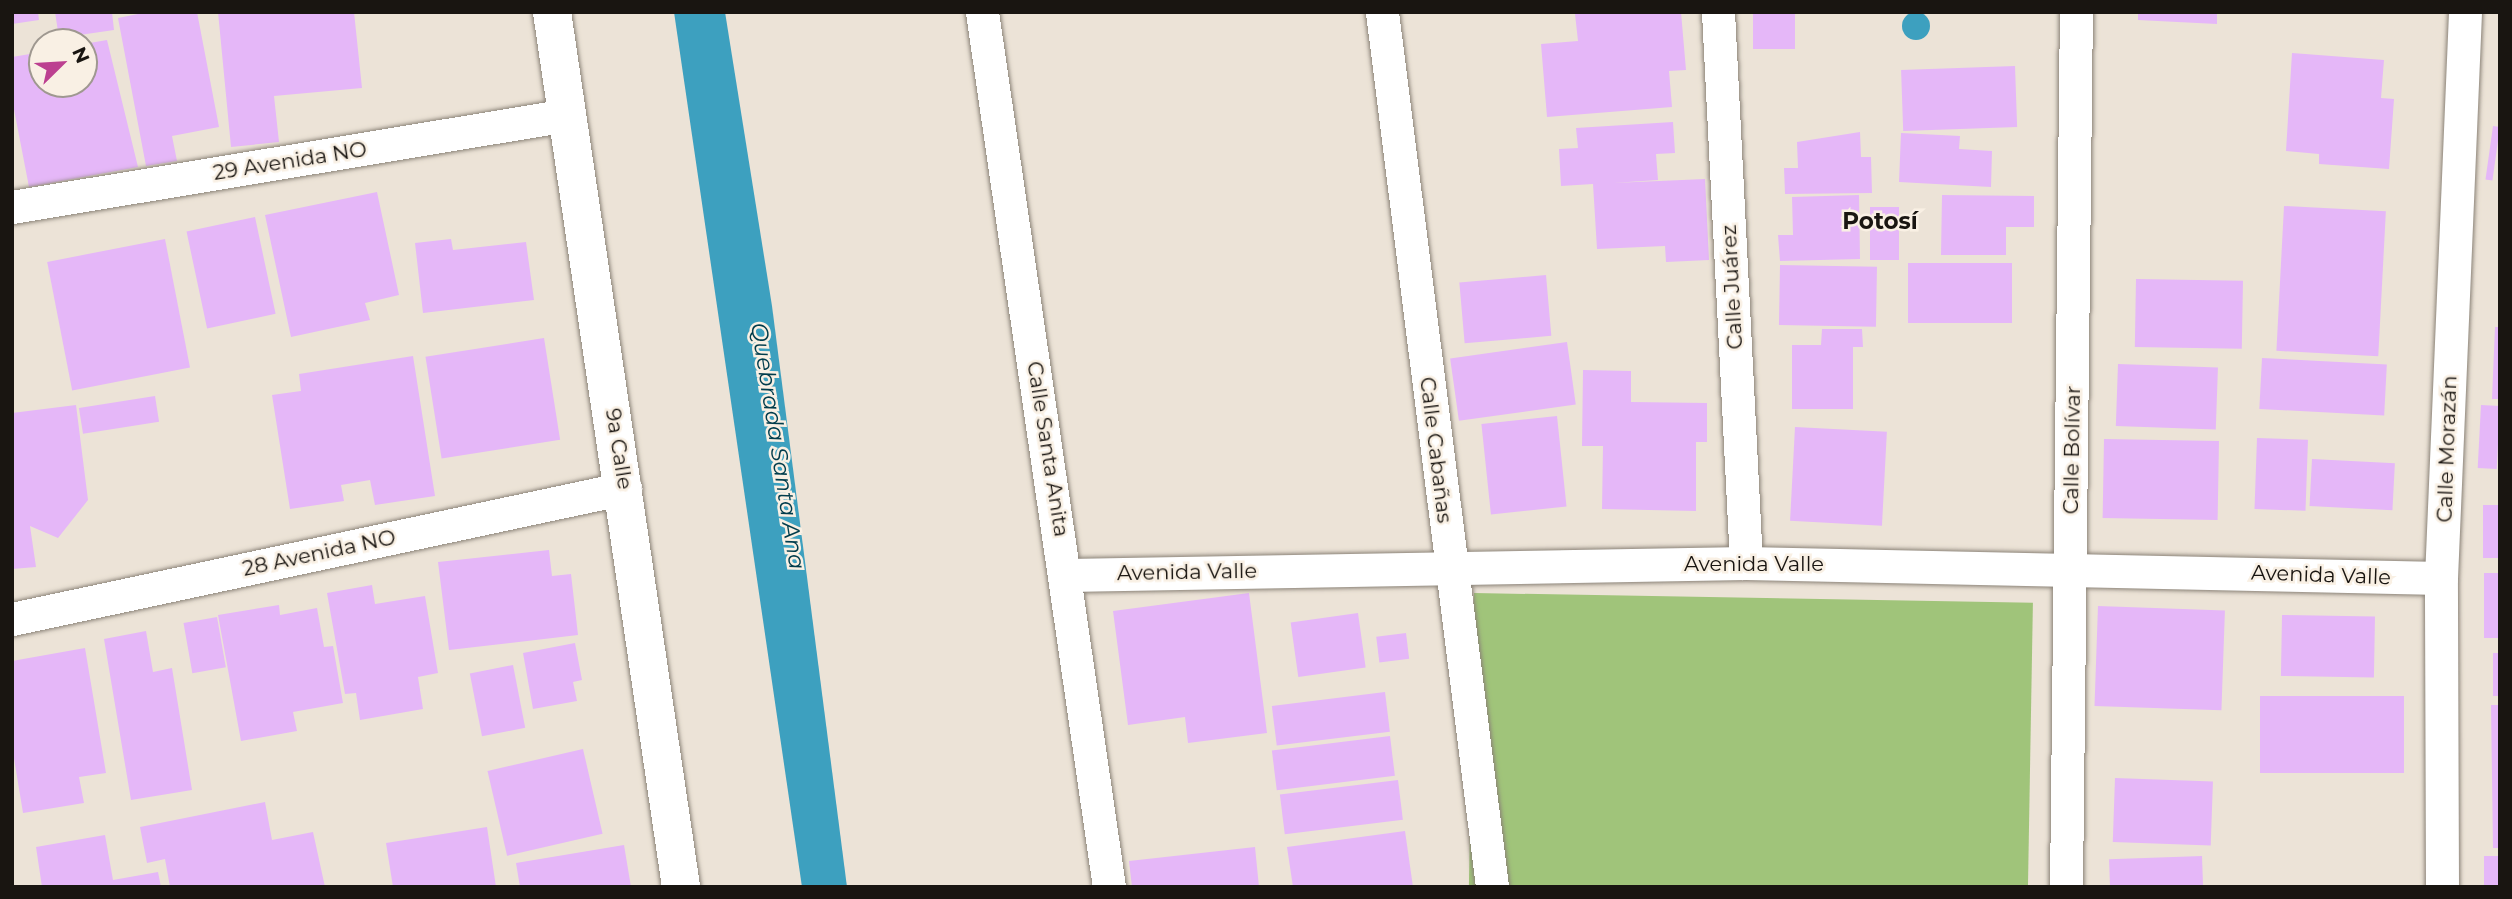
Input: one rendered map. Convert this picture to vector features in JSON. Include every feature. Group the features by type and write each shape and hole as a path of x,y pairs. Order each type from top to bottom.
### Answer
{"street":[{"name":"9a Calle","path":"552,12 625,488 681,887"},
{"name":"Calle Santa Anita","path":"982,12 1067,575 1109,887"},
{"name":"Calle Cabañas","path":"1382,12 1492,887"},
{"name":"Calle Juárez","path":"1718,12 1746,563"},
{"name":"Calle Bolívar","path":"2066,887 2072,567 2076,12"},
{"name":"Calle Morazán","path":"2442,887 2441,578 2465,12"},
{"name":"29 Avenida NO","path":"12,207 567,115"},
{"name":"28 Avenida NO","path":"12,619 625,488"},
{"name":"Avenida Valle","path":"1067,575 1450,566 1746,563 2072,567 2441,578"}],"green space":[{"path":"1474,593 2033,603 2028,887 1469,887"}],"water":[{"name":"Quebrada Santa Ana","path":"674,12 725,12 772,306 847,887 802,887"},
{"path":"1916,12 1926,16 1930,26 1926,36 1916,40 1906,36 1902,26 1906,16"}],"building":[{"path":"12,12 38,12 39,20 12,24"},
{"path":"55,12 112,12 114,30 98,32 98,28 57,28"},
{"path":"148,12 197,12 219,127 172,136 177,161 146,166 118,18"},
{"path":"218,12 354,12 362,88 274,96 279,142 231,147"},
{"path":"1681,12 1686,70 1669,71 1672,107 1547,117 1541,44 1578,41 1575,14"},
{"path":"1753,12 1795,12 1795,49 1753,49"},
{"path":"2138,12 2217,12 2217,24 2138,20"},
{"path":"107,40 138,167 29,187 12,99 12,57 28,54 28,98 98,98 98,42"},
{"path":"2292,53 2384,60 2381,98 2394,99 2389,169 2319,164 2319,154 2286,151"},
{"path":"2015,66 2017,127 1903,131 1901,70"},
{"path":"1673,122 1675,153 1656,154 1658,180 1613,183 1705,179 1709,260 1666,262 1665,246 1597,249 1593,184 1561,186 1559,149 1578,148 1576,128"},
{"path":"2493,126 2500,127 2492,180 2485,179"},
{"path":"1860,132 1861,157 1871,157 1872,193 1785,194 1784,168 1798,168 1797,142"},
{"path":"1901,133 1960,136 1959,149 1992,151 1991,187 1899,182"},
{"path":"377,192 399,295 365,303 370,320 291,337 265,215"},
{"path":"1859,195 1860,259 1780,261 1778,235 1793,235 1792,197"},
{"path":"1942,195 2034,196 2034,227 2006,227 2006,255 1941,255"},
{"path":"2284,206 2386,211 2378,356 2276,351"},
{"path":"1870,207 1899,207 1899,260 1870,260"},
{"path":"255,217 276,314 207,328 187,232"},
{"path":"165,239 190,368 72,390 47,262"},
{"path":"451,239 453,250 526,242 534,300 423,313 415,243"},
{"path":"1908,263 2012,263 2012,323 1908,323"},
{"path":"1780,265 1877,267 1876,327 1779,325"},
{"path":"1546,275 1551,336 1465,343 1459,283"},
{"path":"2136,279 2243,281 2242,349 2135,347"},
{"path":"2495,327 2500,327 2500,399 2492,399"},
{"path":"1822,329 1862,329 1863,347 1853,347 1853,409 1792,409 1792,345 1821,345"},
{"path":"544,338 560,440 442,459 425,357"},
{"path":"1567,342 1576,404 1459,421 1450,358"},
{"path":"413,356 435,496 375,505 370,480 341,485 344,501 290,509 272,395 301,391 299,374"},
{"path":"2262,358 2387,365 2384,415 2259,409"},
{"path":"2118,364 2218,367 2216,429 2116,426"},
{"path":"1583,370 1631,371 1631,402 1707,403 1707,442 1696,442 1696,511 1602,509 1603,446 1582,446"},
{"path":"155,396 159,422 83,434 79,408"},
{"path":"76,405 88,500 58,538 30,526 36,567 12,569 12,413"},
{"path":"2481,405 2500,406 2497,469 2478,468"},
{"path":"1557,416 1567,507 1491,514 1481,424"},
{"path":"1795,427 1887,432 1882,526 1790,521"},
{"path":"2257,438 2308,440 2305,511 2255,509"},
{"path":"2104,439 2219,441 2218,520 2103,518"},
{"path":"2312,459 2395,463 2392,510 2310,506"},
{"path":"2483,505 2500,505 2500,558 2483,558"},
{"path":"549,550 552,576 571,574 578,635 449,650 438,562"},
{"path":"2484,573 2500,573 2500,638 2484,638"},
{"path":"372,585 375,604 425,596 438,673 418,677 423,709 360,720 356,693 345,694 327,593"},
{"path":"1249,593 1267,733 1188,743 1185,717 1128,725 1113,611"},
{"path":"279,605 280,615 317,608 324,647 333,646 343,703 293,712 297,731 241,741 218,615"},
{"path":"2098,606 2225,610 2221,710 2095,706"},
{"path":"1358,613 1366,667 1298,677 1291,622"},
{"path":"2282,615 2375,617 2374,678 2281,676"},
{"path":"217,617 226,667 192,673 184,623"},
{"path":"146,631 153,672 172,668 192,790 131,800 104,639"},
{"path":"1406,633 1409,659 1379,662 1376,637"},
{"path":"575,643 582,680 573,682 577,701 533,709 523,653"},
{"path":"85,648 106,773 79,777 84,803 23,813 12,746 12,661"},
{"path":"2493,653 2500,653 2500,696 2493,696"},
{"path":"513,665 525,728 482,736 470,673"},
{"path":"1385,692 1390,732 1277,746 1272,706"},
{"path":"2260,696 2404,696 2404,773 2260,773"},
{"path":"2491,705 2500,705 2500,848 2493,848"},
{"path":"1390,736 1395,776 1277,790 1272,751"},
{"path":"583,749 603,834 507,856 488,771"},
{"path":"2115,778 2213,781 2211,845 2113,842"},
{"path":"1398,780 1403,820 1285,834 1280,795"},
{"path":"265,802 272,840 313,832 325,887 170,887 165,859 147,863 140,827"},
{"path":"487,827 496,887 393,887 386,843"},
{"path":"1405,831 1413,887 1293,887 1287,847"},
{"path":"105,835 113,880 158,872 161,887 42,887 36,847"},
{"path":"624,845 631,887 520,887 516,863"},
{"path":"1255,847 1259,887 1132,887 1129,861"},
{"path":"2202,856 2203,887 2110,887 2109,859"},
{"path":"2484,856 2500,856 2500,887 2484,887"}],"district":[{"name":"Potosí","path":"1880,221"}]}
